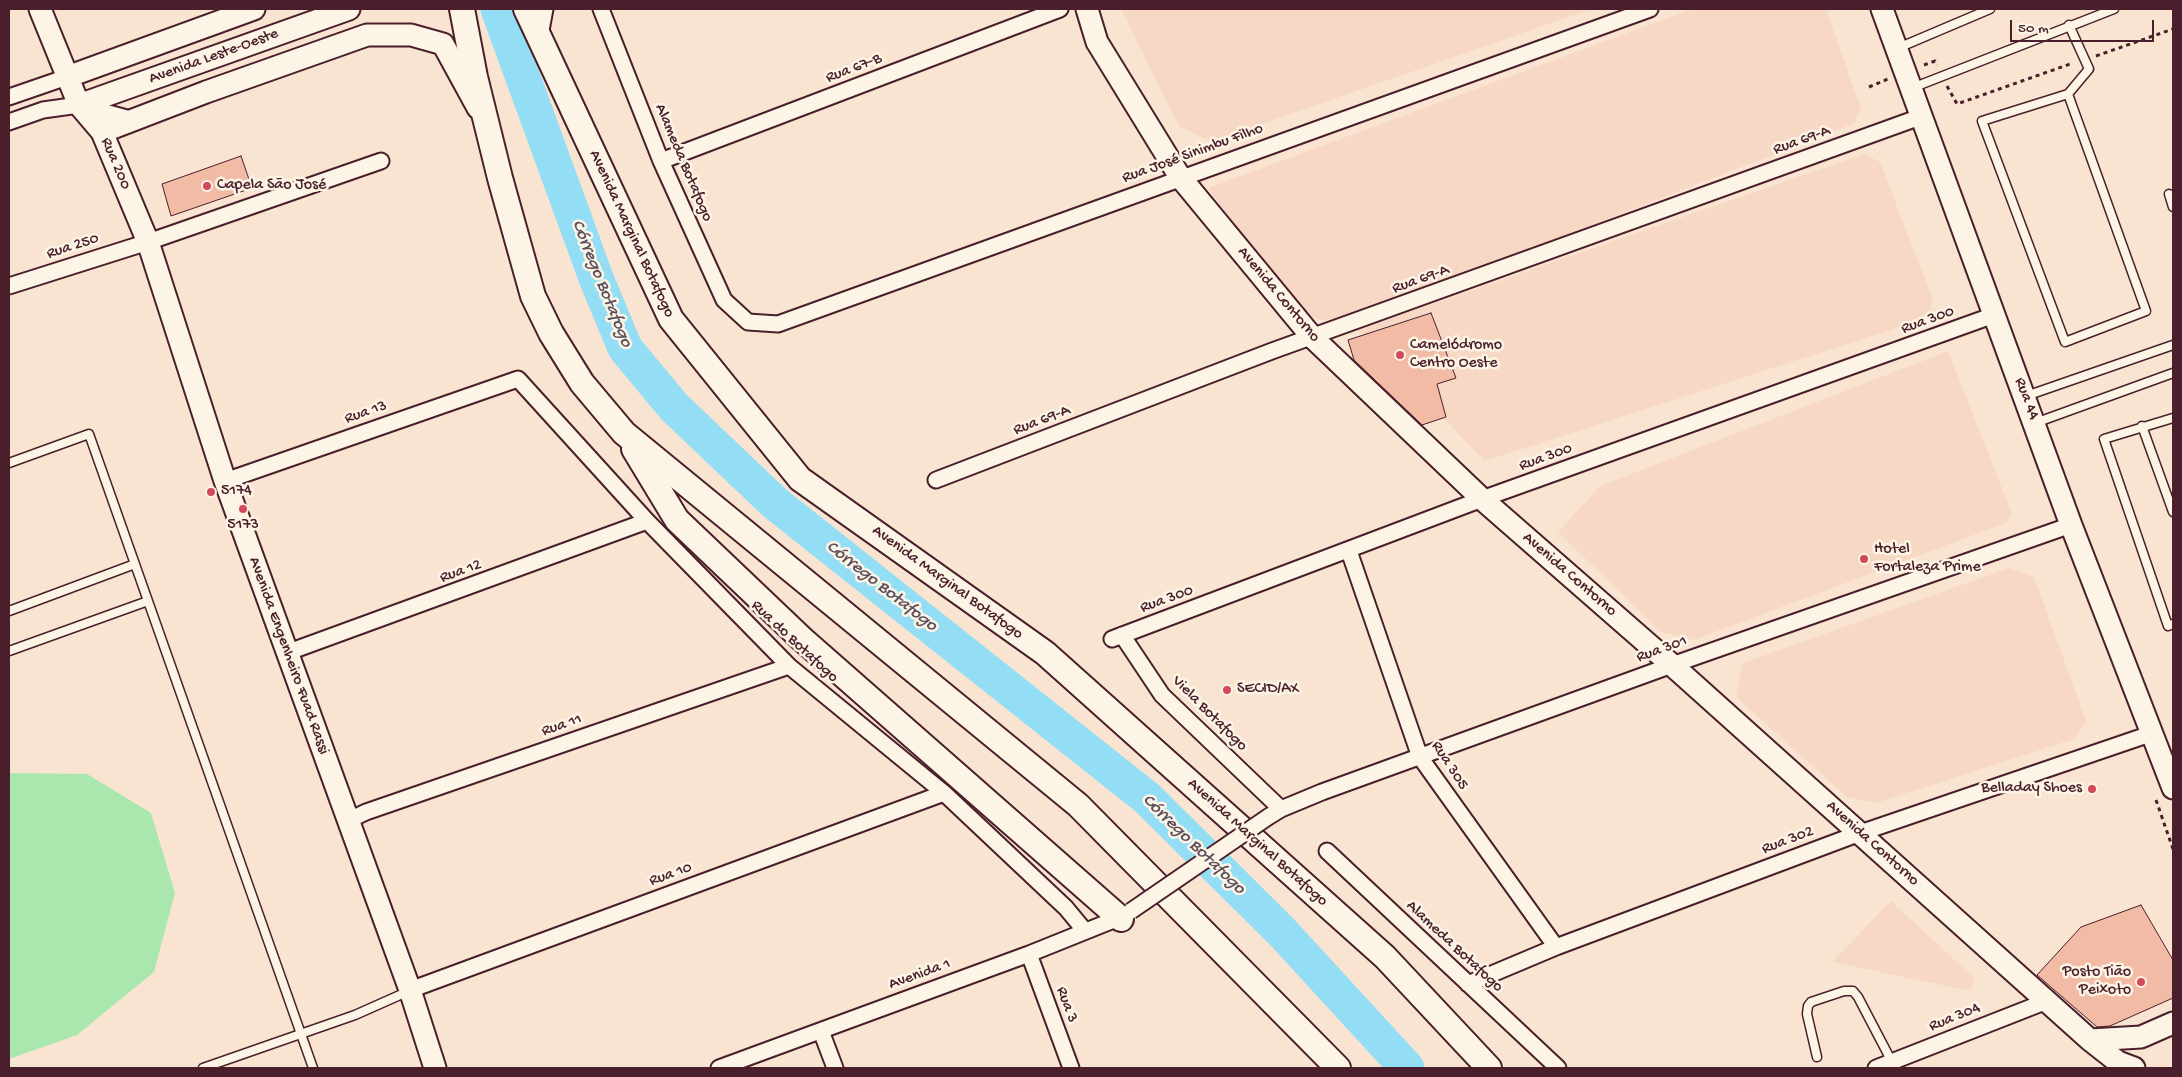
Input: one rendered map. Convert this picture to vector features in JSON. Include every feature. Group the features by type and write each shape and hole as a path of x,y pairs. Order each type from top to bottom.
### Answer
{"main road":[{"name":"Rua 200","path":"40,9 79,105 102,132 148,242"},
{"name":"Avenida Leste-Oeste","path":"67,77 254,9"},
{"name":"Avenida Leste-Oeste","path":"79,105 349,9"},
{"path":"462,9 486,123 515,239 533,296 551,333 582,383 624,433 677,520 801,638 1126,915"},
{"name":"Avenida Marginal Botafogo","path":"526,9 671,320 800,479 1045,653 1384,957 1489,1068"},
{"name":"Avenida Contorno","path":"1087,9 1097,42 1180,177 1312,337 1482,499 1672,664 2046,1001 2118,1062 2134,1068"},
{"name":"Rua 44","path":"1882,9 2071,525 2172,782"},
{"path":"102,132 367,35 411,34 443,44 486,123"},
{"name":"Avenida Engenheiro Fuad Rassi","path":"148,242 225,480 286,654 410,990 435,1068"},
{"path":"624,433 1078,805 1338,1068"},
{"path":"2090,1040 2141,1037 2173,1023"}],"street":[{"path":"540,38 545,9"},
{"name":"Alameda Botafogo","path":"601,9 661,161 724,300 748,322"},
{"name":"Rua 67-B","path":"661,161 1060,9"},
{"name":"Rua José Sinimbu Filho","path":"748,322 778,324 1180,177 1650,9"},
{"path":"9,97 67,77"},
{"path":"9,122 43,110 79,105 134,120"},
{"name":"Rua 69-A","path":"936,480 1312,337 1920,117"},
{"name":"Rua 250","path":"9,286 148,242 381,161"},
{"name":"Rua 300","path":"1117,637 1349,551 1482,499 1994,315"},
{"name":"Rua 13","path":"225,480 518,379"},
{"name":"Rua do Botafogo","path":"518,379 648,521 789,666 944,793 1066,908 1085,931"},
{"name":"Rua 12","path":"286,654 648,521"},
{"name":"Rua 301","path":"1126,915 1282,809 1672,664 2071,525"},
{"name":"Rua 305","path":"1349,551 1420,757 1556,947"},
{"name":"Viela Botafogo","path":"1117,637 1162,695 1282,809"},
{"name":"Rua 11","path":"348,821 366,812 789,666"},
{"name":"Rua 302","path":"1468,984 1556,947 1860,833 2153,733"},
{"name":"Rua 10","path":"410,990 944,793"},
{"name":"Alameda Botafogo","path":"1327,851 1558,1068"},
{"name":"Avenida 1","path":"719,1068 1028,954 1126,915"},
{"name":"Rua 3","path":"1028,954 1071,1068"},
{"name":"Rua 304","path":"1876,1068 2046,1001"},
{"path":"821,1031 834,1068"}],"lane":[{"path":"1896,48 1990,9"},
{"path":"1908,80 1942,76 2114,9"},
{"path":"2068,94 2146,310 2065,342 1982,121 2068,94 2089,69 2069,25"},
{"path":"2168,194 2173,207"},
{"path":"2025,397 2173,345"},
{"path":"2035,423 2173,373"},
{"path":"2173,418 2104,439 2168,626 2173,624"},
{"path":"2142,426 2173,512"},
{"path":"9,463 89,434 314,1068"},
{"path":"9,611 135,564"},
{"path":"9,650 148,601"},
{"path":"202,1068 301,1035 410,990"},
{"path":"1817,1057 1807,1014 1808,1006 1811,1002 1844,991 1853,992 1858,997 1892,1062"}],"path":[{"path":"1869,86 1908,80 1935,60 1957,104 2173,29"}],"shaded area":[{"path":"1121,9 1592,9 1210,142 1179,126"},
{"path":"1692,9 1826,9 1861,109 1853,124 1353,317 1320,320 1298,311 1208,188"},
{"path":"1864,154 1880,162 1933,300 1928,318 1485,461 1358,330"},
{"path":"1948,351 2012,514 2006,523 1694,640 1661,632 1558,532 1600,486"},
{"path":"2009,568 2034,577 2086,721 2074,739 1876,803 1847,797 1736,697 1743,663"},
{"path":"1891,901 1974,978 1971,991 1832,962"}],"green space":[{"path":"9,773 87,774 151,813 175,893 154,972 77,1035 9,1059"}],"building":[{"name":"Capela São José","path":"241,156 252,188 171,216 162,184"},
{"name":"Camelódromo Centro Oeste","path":"1431,313 1456,378 1437,384 1446,417 1422,425 1354,360 1348,340"},
{"path":"2141,905 2173,960 2173,998 2110,1026 2097,1027 2037,975 2081,927"}],"waterway":[{"name":"Córrego Botafogo","path":"498,9 596,278 625,348 674,407 775,503 1147,798 1282,932 1407,1068"}],"place":[{"name":"Capela São José","path":"207,186"},
{"name":"Camelódromo Centro Oeste","path":"1400,355"},
{"name":"5174","path":"211,492"},
{"name":"5173","path":"243,509"},
{"name":"Hotel Fortaleza Prime","path":"1864,559"},
{"name":"SECID/AX","path":"1227,690"},
{"name":"Belladay Shoes","path":"2092,789"},
{"name":"Posto Tião Peixoto","path":"2141,982"}]}
